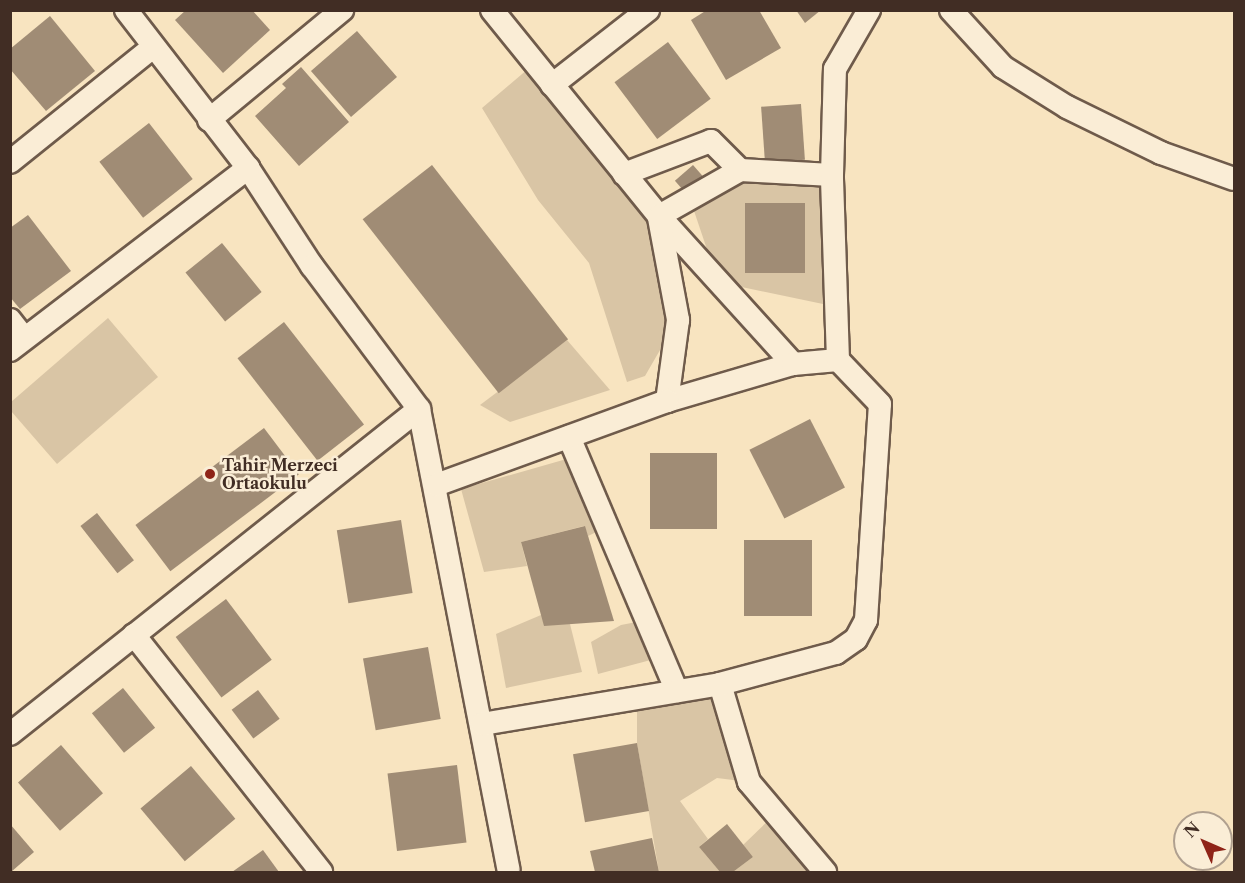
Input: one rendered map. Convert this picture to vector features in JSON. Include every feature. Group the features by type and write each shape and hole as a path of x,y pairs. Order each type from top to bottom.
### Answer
{"street":[{"path":"126,10 248,168 312,266 419,409 482,724 504,871"},
{"path":"209,120 342,10"},
{"path":"492,10 659,216 793,364"},
{"path":"552,84 648,10"},
{"path":"482,724 720,684 836,652 856,639 866,620 880,404 838,360 832,175 835,69 869,10"},
{"path":"951,10 1003,67 1066,107 1161,153 1234,178"},
{"path":"10,162 153,47"},
{"path":"624,174 711,141 740,170"},
{"path":"15,336 248,168"},
{"path":"659,216 740,170 832,175"},
{"path":"659,216 678,320 667,401"},
{"path":"436,485 667,401 793,364 838,360"},
{"path":"10,734 419,409"},
{"path":"569,437 677,691"},
{"path":"134,635 321,873"},
{"path":"720,684 748,782 825,873"}],"shaded area":[{"path":"535,63 659,216 671,331 645,376 627,382 589,263 538,200 482,108"},
{"path":"740,170 820,174 823,304 718,282 690,199"},
{"path":"108,318 158,377 57,464 11,411 11,402"},
{"path":"567,340 610,390 510,422 480,405"},
{"path":"577,456 607,527 588,536 584,526 521,542 527,566 484,572 461,489"},
{"path":"541,615 570,624 582,672 506,688 496,634"},
{"path":"647,620 662,657 598,674 591,642 621,625"},
{"path":"720,684 749,782 717,778 680,801 708,839 699,847 720,872 659,872 637,743 637,705"},
{"path":"775,814 825,872 733,872 753,857 743,845"}],"building":[{"path":"186,10 252,10 270,30 223,73 175,20"},
{"path":"707,10 759,10 781,48 726,80 691,20"},
{"path":"796,10 821,10 805,23"},
{"path":"50,16 95,71 46,111 10,69 10,49"},
{"path":"357,31 397,77 351,117 311,71"},
{"path":"668,42 711,99 657,139 614,82"},
{"path":"301,67 349,122 299,166 255,116 286,88 282,84"},
{"path":"801,104 805,160 765,163 761,107"},
{"path":"149,123 193,179 143,218 99,162"},
{"path":"432,165 568,339 499,393 363,219"},
{"path":"693,165 706,180 688,196 675,181"},
{"path":"745,203 805,203 805,273 745,273"},
{"path":"28,215 71,271 20,309 10,297 10,228"},
{"path":"222,243 262,292 225,322 185,273"},
{"path":"284,322 364,424 318,461 238,358"},
{"path":"810,419 845,488 784,518 749,450"},
{"name":"Tahir Merzeci Ortaokulu","path":"264,428 299,474 170,571 135,525"},
{"path":"650,453 717,453 717,529 650,529"},
{"path":"97,513 134,560 117,573 80,526"},
{"path":"401,520 413,593 348,603 337,530"},
{"path":"585,526 614,621 544,626 521,542"},
{"path":"744,540 812,540 812,616 744,616"},
{"path":"226,599 272,660 221,698 176,637"},
{"path":"428,647 441,719 376,730 363,658"},
{"path":"123,688 155,728 124,753 92,713"},
{"path":"258,690 280,719 253,739 232,710"},
{"path":"637,743 649,811 585,822 573,754"},
{"path":"61,745 103,793 60,831 18,782"},
{"path":"457,765 467,842 397,851 388,774"},
{"path":"191,766 235,819 185,861 140,808"},
{"path":"10,824 34,852 11,872 10,872"},
{"path":"727,824 753,857 733,872 720,872 699,847"},
{"path":"652,838 659,872 595,872 590,851"},
{"path":"263,850 279,872 232,872"}],"place":[{"name":"Tahir Merzeci Ortaokulu","path":"210,474"}]}
